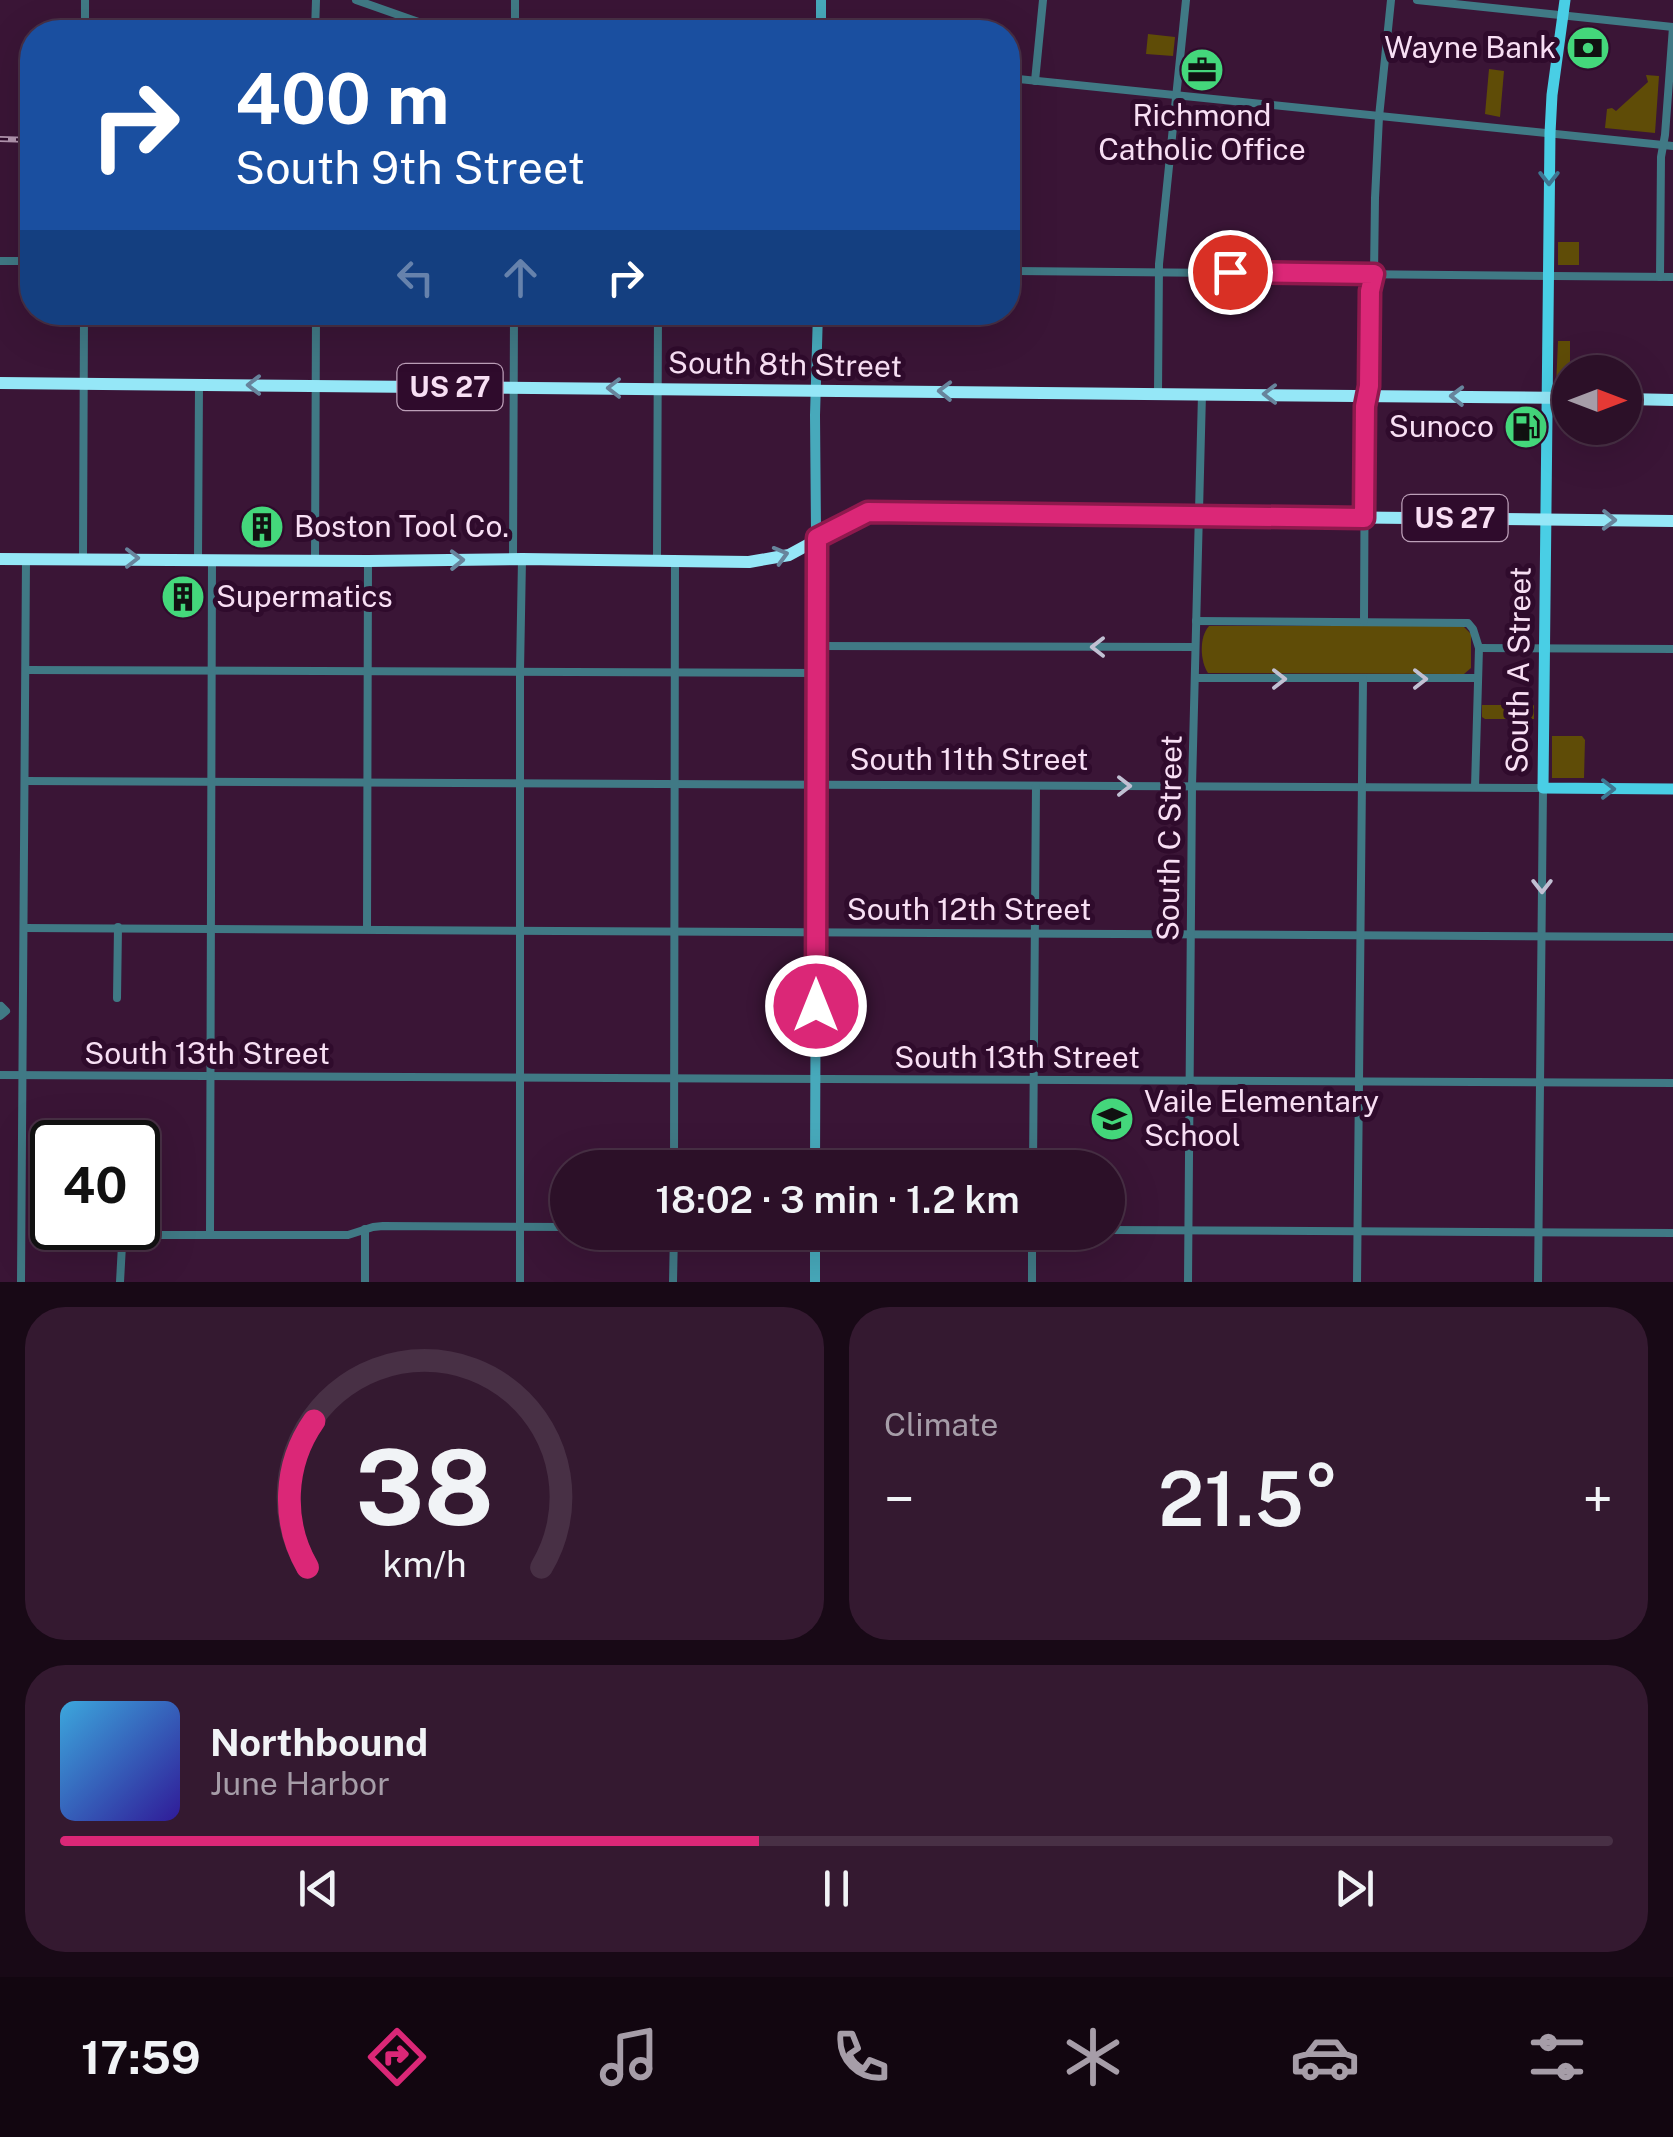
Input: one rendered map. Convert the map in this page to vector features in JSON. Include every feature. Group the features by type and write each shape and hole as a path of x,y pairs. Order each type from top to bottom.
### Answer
{"highway":[{"name":"South 8th Street","path":"0,383 1552,397"},
{"path":"1642,399 1673,400"},
{"name":"US 27","path":"0,558 750,562 789,555 868,512 1673,521"}],"main road":[{"name":"South A Street","path":"1543,788 1550,133 1565,0"},
{"name":"South 11th Street","path":"1543,788 1673,789"}],"street":[{"path":"356,0 412,20"},
{"path":"1035,80 1044,0"},
{"path":"1158,394 1159,272 1186,0"},
{"path":"1364,621 1370,291 1374,274 1379,117 1392,0"},
{"path":"1417,0 1673,27 1662,144 1660,277"},
{"path":"1020,79 1673,146"},
{"path":"1020,271 1673,278"},
{"path":"83,558 84,325"},
{"path":"315,561 316,325"},
{"path":"514,325 520,672 520,1282"},
{"path":"657,560 658,325"},
{"path":"815,1150 818,325"},
{"path":"199,384 212,670 210,1235"},
{"name":"South C Street","path":"1188,1282 1192,786 1202,394"},
{"path":"21,1282 26,559"},
{"path":"674,1150 675,560"},
{"path":"367,929 368,561"},
{"path":"1196,621 1468,623 1479,648 1475,787"},
{"path":"817,646 1195,648"},
{"path":"1479,648 1673,650"},
{"path":"26,670 816,673"},
{"path":"1195,678 1478,678"},
{"path":"1357,1282 1363,679"},
{"name":"South 11th Street","path":"24,782 1543,788"},
{"path":"1033,1150 1036,786"},
{"name":"South A Street","path":"1538,1282 1543,788"},
{"path":"117,998 118,927"},
{"name":"South 12th Street","path":"24,928 1673,936"},
{"path":"0,1006 6,1012 0,1016"},
{"name":"South 13th Street","path":"0,1076 1673,1083"},
{"path":"120,1282 122,1245 136,1235 348,1236 384,1226 550,1227"},
{"path":"365,1230 365,1282"},
{"path":"1125,1230 1673,1233"},
{"path":"673,1282 674,1250"},
{"path":"814,1250 814,1282"},
{"path":"1032,1250 1032,1282"}],"shaded area":[{"path":"1148,34 1175,37 1173,56 1146,54"},
{"path":"1489,69 1504,71 1500,117 1485,114"},
{"path":"1646,75 1659,76 1655,133 1605,128 1607,109 1616,111 1648,82"},
{"path":"1558,242 1579,242 1579,265 1558,265"},
{"path":"1558,341 1570,341 1570,355 1557,355"},
{"path":"1209,626 1463,626 1471,634 1471,668 1464,674 1208,673 1202,649"},
{"path":"1482,705 1534,705 1534,719 1485,719"},
{"path":"1552,736 1582,736 1584,778 1552,778"}],"railway":[{"path":"0,139 20,140"}],"place":[{"name":"Wayne Bank","path":"1588,48"},
{"name":"Richmond Catholic Office","path":"1202,70"},
{"name":"Sunoco","path":"1526,427"},
{"name":"Boston Tool Co.","path":"262,527"},
{"name":"Supermatics","path":"183,597"},
{"name":"Vaile Elementary School","path":"1112,1119"}],"route":[{"path":"816,1006 817,538 868,512 1364,518 1365,406 1374,274 1230,272"}]}
